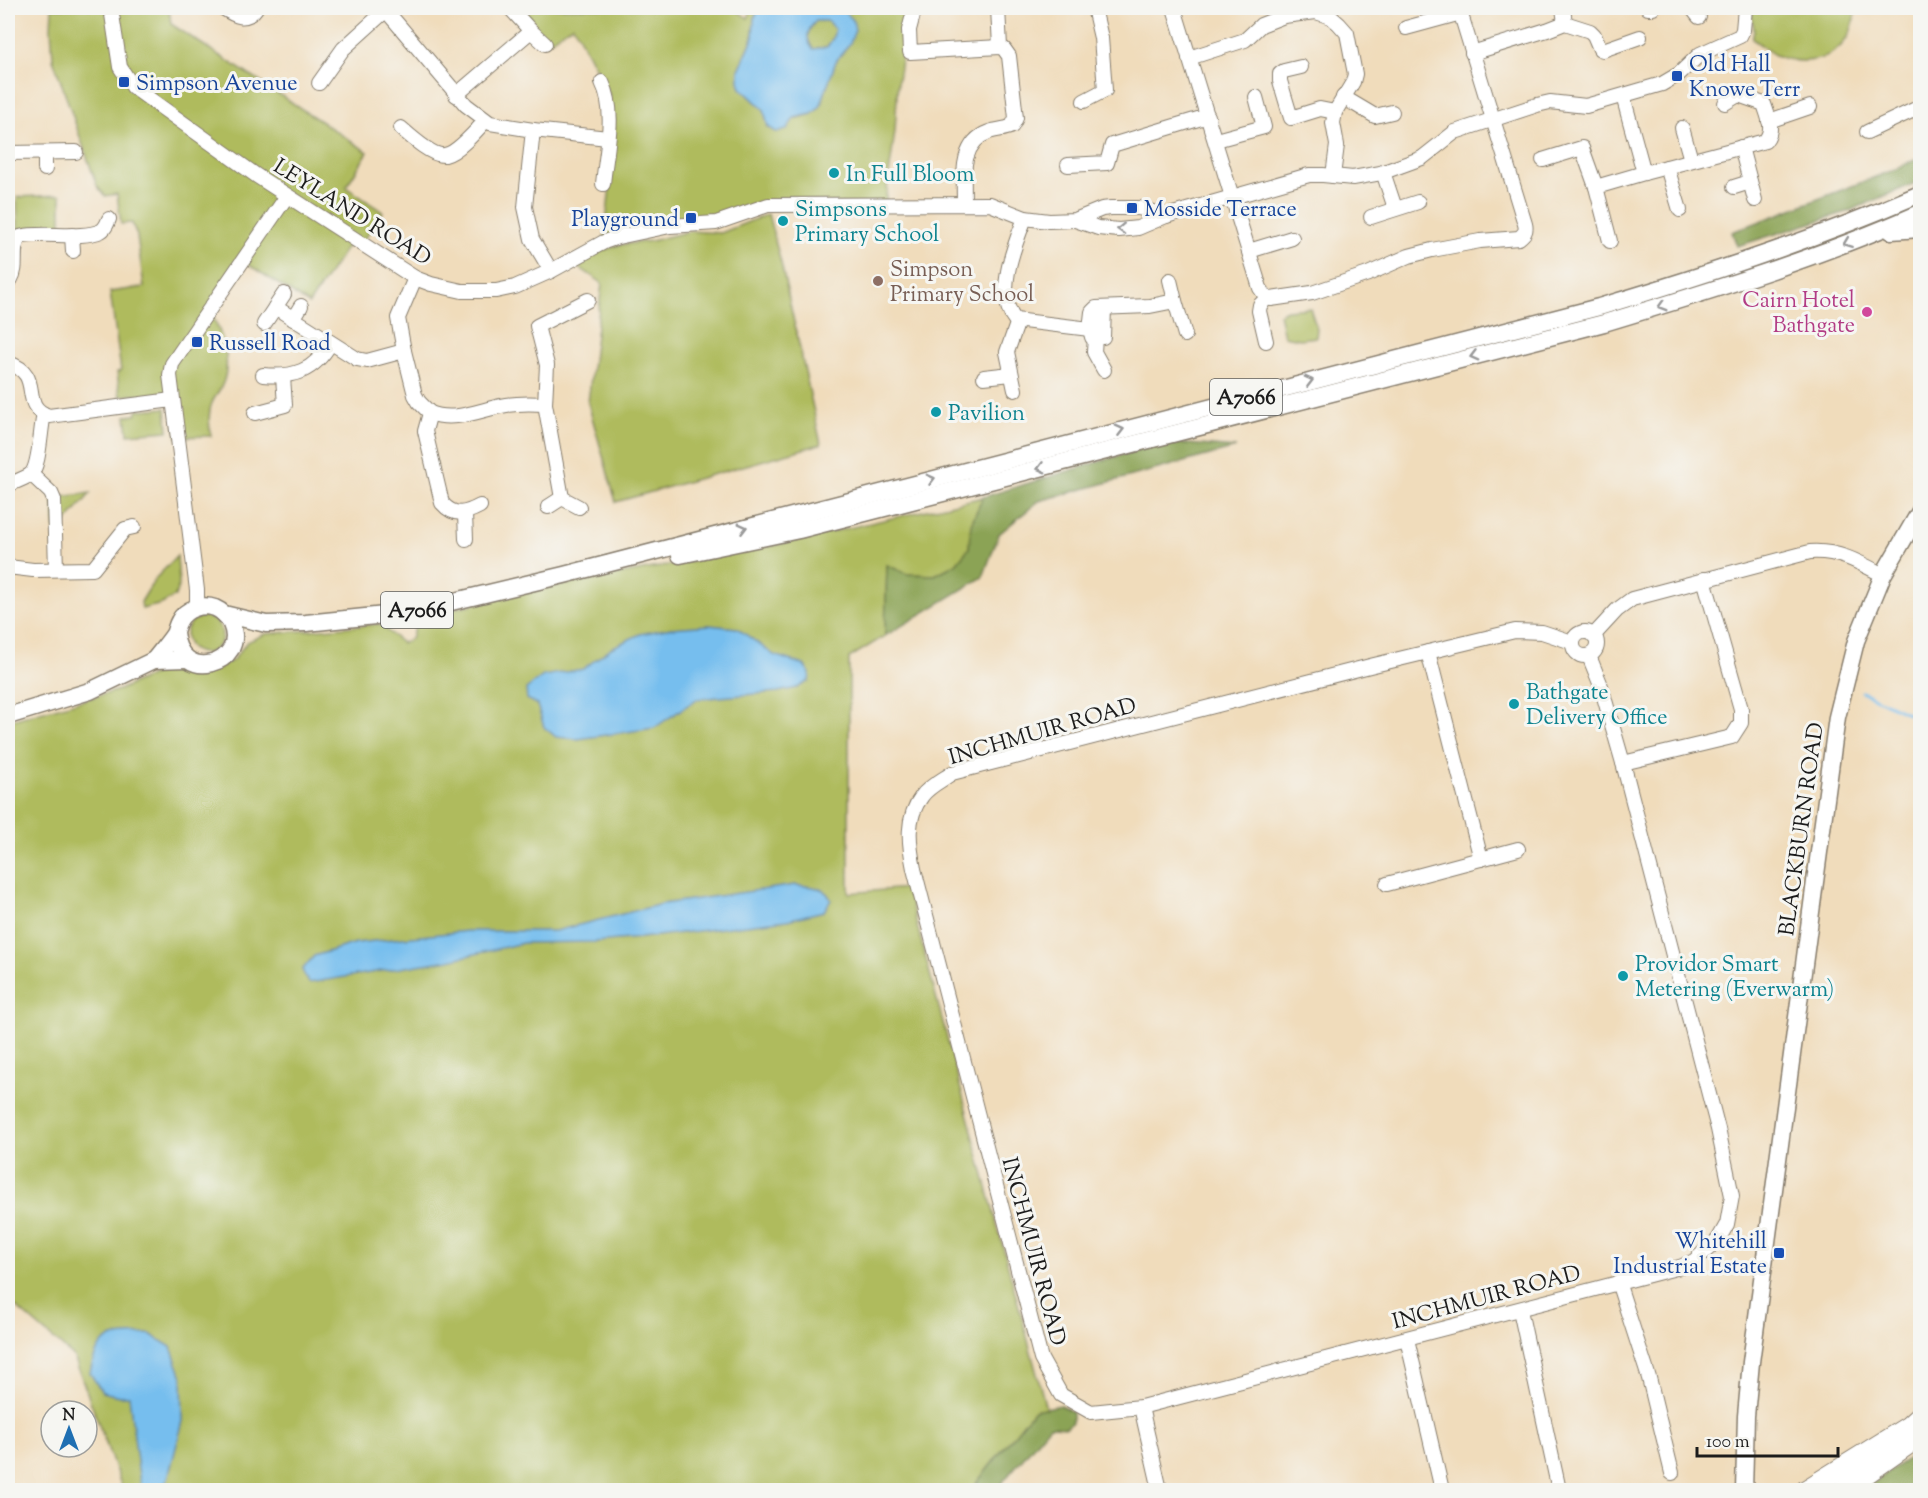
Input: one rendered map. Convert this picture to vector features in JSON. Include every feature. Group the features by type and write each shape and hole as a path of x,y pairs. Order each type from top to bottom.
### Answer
{"highway":[{"path":"1806,1491 1909,1426 1920,1416"},
{"path":"1843,1491 1920,1436"}],"main road":[{"name":"A7066","path":"197,607 207,606 224,614 266,624 306,623 405,613 1599,307 1700,277 1795,244 1920,194"},
{"name":"A7066","path":"564,574 712,549 800,530 1593,326 1711,291 1801,260 1877,232 1920,213"},
{"name":"A7066","path":"1877,232 1920,229"},
{"name":"BLACKBURN ROAD","path":"1744,1491 1750,1371 1837,717 1856,641 1883,575 1920,511"},
{"path":"154,660 175,632 179,621 187,612 197,607"},
{"path":"175,632 180,652 187,659 196,664 207,665 217,662 225,657 234,638 230,621 224,614"},
{"name":"A7066","path":"234,638 266,624"},
{"path":"8,716 90,691 154,660 187,659"}],"street":[{"name":"LEYLAND ROAD","path":"111,8 120,67 133,87 287,196 415,278 447,288 478,292 515,287 618,237 670,226 716,223 768,205 993,204 1026,218 1049,221 1075,220 1102,209 1111,208 1140,208 1166,216"},
{"path":"223,8 238,17 245,17 256,8"},
{"path":"510,8 545,44"},
{"path":"999,8 1000,47"},
{"path":"1084,101 1105,90 1101,38 1094,8"},
{"path":"1174,8 1260,288 1267,298"},
{"path":"1563,8 1565,23"},
{"name":"LEYLAND ROAD","path":"1075,220 1098,228 1119,230 1148,225 1166,216 1309,175 1353,178 1383,172 1425,156 1449,135 1492,119 1550,102 1586,106 1671,80 1700,54 1740,36 1745,21 1745,8"},
{"path":"328,78 343,49 384,9 456,95 485,121 533,130 608,138"},
{"path":"1189,58 1245,40 1261,25 1302,10 1331,17 1347,33 1355,74 1353,82 1335,112 1337,145 1334,176"},
{"path":"1266,341 1258,311 1267,298 1312,293 1368,274 1409,256 1432,250 1519,238 1526,229 1460,10 1407,28"},
{"path":"914,11 909,30 910,52 928,59 1000,47 1008,56 1016,118 1012,126 988,132 972,143 964,168 964,203"},
{"path":"1472,53 1565,23 1590,31 1599,49 1603,50 1640,37"},
{"path":"456,95 531,31"},
{"path":"1301,67 1280,74 1291,118 1320,109 1335,112"},
{"path":"603,82 609,94 611,108 603,184"},
{"path":"1596,187 1765,141 1771,134 1764,104 1738,95 1725,103"},
{"path":"1623,96 1644,173"},
{"path":"1343,97 1375,116 1392,112"},
{"path":"1216,140 1264,127 1256,98"},
{"path":"1769,121 1809,107"},
{"path":"1867,132 1920,107"},
{"path":"1068,165 1107,163 1112,146 1208,116"},
{"path":"401,128 424,146 445,155 460,146 485,121"},
{"path":"1682,128 1691,160"},
{"path":"533,130 525,207 532,239 551,271"},
{"path":"1741,147 1755,200"},
{"path":"1543,160 1582,148 1596,187 1610,241"},
{"path":"8,153 76,152"},
{"path":"45,153 45,169"},
{"path":"1667,167 1680,210"},
{"path":"1383,172 1395,208"},
{"path":"1734,187 1750,182"},
{"path":"197,607 197,590 172,400 170,375 172,364 287,196"},
{"path":"1371,216 1418,202"},
{"path":"1026,218 1010,265 1006,291 1008,309 1013,318 1018,321 1092,344"},
{"path":"1605,222 1620,218"},
{"path":"8,280 14,274 15,246 20,237 72,235 100,231 105,228 109,219"},
{"path":"72,235 73,251"},
{"path":"1249,251 1292,238"},
{"path":"415,278 398,318 416,394 419,402 430,413 454,417 525,402 545,404"},
{"path":"1170,280 1185,335"},
{"path":"264,324 284,294"},
{"path":"562,498 545,404 548,376 537,326 588,300"},
{"path":"1104,370 1092,344 1093,310 1150,306 1175,301"},
{"path":"293,319 301,306"},
{"path":"275,307 357,359 367,361 404,351"},
{"path":"1015,390 1007,352 1018,321"},
{"path":"542,342 555,338"},
{"path":"263,375 283,377 312,365 323,356 330,344"},
{"path":"8,363 24,370 33,403 48,416 172,400"},
{"path":"984,377 1011,374"},
{"path":"255,413 285,405 283,377"},
{"path":"430,413 425,431 442,502 455,512 465,514 480,506"},
{"path":"8,485 31,474 38,462 40,429 44,414"},
{"path":"31,474 51,493 54,500 56,569"},
{"path":"548,507 562,498"},
{"path":"562,498 579,507"},
{"path":"465,514 466,539"},
{"path":"8,567 33,570 93,569 124,529 134,527"},
{"path":"1593,636 1617,610 1632,599 1810,552 1834,553 1854,560 1883,575"},
{"path":"1623,763 1732,737 1741,723 1741,709 1704,579"},
{"name":"INCHMUIR ROAD","path":"1515,631 1542,632 1572,642 1573,649 1578,655 1589,656 1600,683 1623,763 1718,1129 1732,1196 1727,1224 1718,1240 1700,1257 1680,1267 1141,1407 1091,1412 1061,1395 1041,1359 914,869 908,838 913,812 922,795 952,773 1515,631"},
{"path":"1572,642 1579,633 1587,632 1593,636 1597,647 1589,656"},
{"path":"1428,652 1481,859"},
{"path":"1388,884 1518,849"},
{"path":"1618,1282 1649,1378 1672,1473"},
{"path":"1520,1310 1559,1491"},
{"path":"1407,1339 1442,1491"},
{"path":"1141,1407 1160,1491"}],"green space":[{"path":"52,8 169,8 171,24 368,152 346,187 383,212 361,244 352,239 309,304 243,261 209,312 222,336 226,355 226,374 211,407 209,420 211,436 177,437 172,400 141,403 137,395 120,396 117,372 121,371 110,292 144,287 137,236 132,223 121,224 117,194 105,196 97,186 53,59"},
{"path":"510,8 733,8 748,18 752,8 760,8 754,18 753,38 739,70 741,88 764,110 768,127 812,114 820,107 836,61 850,43 846,10 842,8 909,8 898,80 895,131 885,204 781,205 604,242 610,186 609,94 573,25 545,44"},
{"path":"1751,8 1855,8 1848,36 1840,47 1830,54 1804,61 1790,60 1775,55 1752,39 1754,30"},
{"path":"816,21 827,21 835,29 833,38 827,47 813,49 809,41 809,31"},
{"path":"1920,157 1920,181 1847,212 1737,246 1732,232 1899,168"},
{"path":"61,195 61,229 18,230 17,197"},
{"path":"768,214 821,444 616,502 588,403 602,283 577,266 598,252 619,245 651,241 690,231 721,233"},
{"path":"1310,308 1317,329 1316,337 1300,339 1284,336 1279,314 1287,310"},
{"path":"166,408 168,431 128,434 126,416 136,415 138,410"},
{"path":"1164,442 1236,448 1039,501 999,534 983,577 885,636 887,565 907,574 935,575 956,564 969,548 971,524 983,497"},
{"path":"91,493 62,527 55,531 53,498"},
{"path":"983,497 971,524 969,548 956,564 935,575 907,574 887,566 885,636 849,658 849,893 907,888 1046,1408 1034,1410 973,1490 123,1490 99,1425 99,1399 89,1399 74,1357 8,1300 8,721 119,690 165,669 217,670 233,660 247,642 265,634 379,624 402,643 411,639 418,616 552,587 771,546"},
{"path":"177,556 179,585 175,596 162,604 142,609 141,602 155,579"},
{"path":"204,617 217,622 222,635 217,648 204,653 191,648 186,635 191,622"},
{"path":"1061,1405 1072,1412 1072,1422 1067,1427 1050,1426 996,1490 973,1490 1034,1410"},
{"path":"1920,1450 1920,1490 1863,1490"}],"water":[{"path":"760,8 842,8 853,20 855,30 850,43 836,61 820,107 812,114 794,118 787,130 776,132 768,127 764,110 741,88 739,70 753,38 754,18","holes":["816,21 827,21 835,29 833,38 827,47 813,49 808,34"]},
{"path":"709,625 737,628 774,655 804,665 810,673 809,681 797,688 778,692 697,699 654,728 578,739 556,737 544,727 537,705 527,699 526,689 543,676 583,669 611,648 640,634 671,628"},
{"path":"795,885 821,889 831,900 824,911 787,920 641,938 595,942 523,943 449,960 309,983 302,970 314,956 356,943 467,931 555,931 662,904"},
{"path":"150,1334 171,1347 182,1377 183,1421 168,1478 160,1490 142,1490 129,1396 102,1392 90,1373 98,1349 109,1338"}],"waterway":[{"path":"1862,692 1920,719"}],"place":[{"name":"Old Hall Knowe Terr","path":"1677,76"},
{"name":"Simpson Avenue","path":"124,82"},
{"name":"In Full Bloom","path":"834,173"},
{"name":"Mosside Terrace","path":"1132,208"},
{"name":"Playground","path":"691,218"},
{"name":"Simpsons Primary School","path":"783,221"},
{"name":"Simpson Primary School","path":"878,281"},
{"name":"Cairn Hotel Bathgate","path":"1867,312"},
{"name":"Russell Road","path":"197,342"},
{"name":"Pavilion","path":"936,412"},
{"name":"Bathgate Delivery Office","path":"1514,704"},
{"name":"Providor Smart Metering (Everwarm)","path":"1623,976"},
{"name":"Whitehill Industrial Estate","path":"1779,1253"}]}
